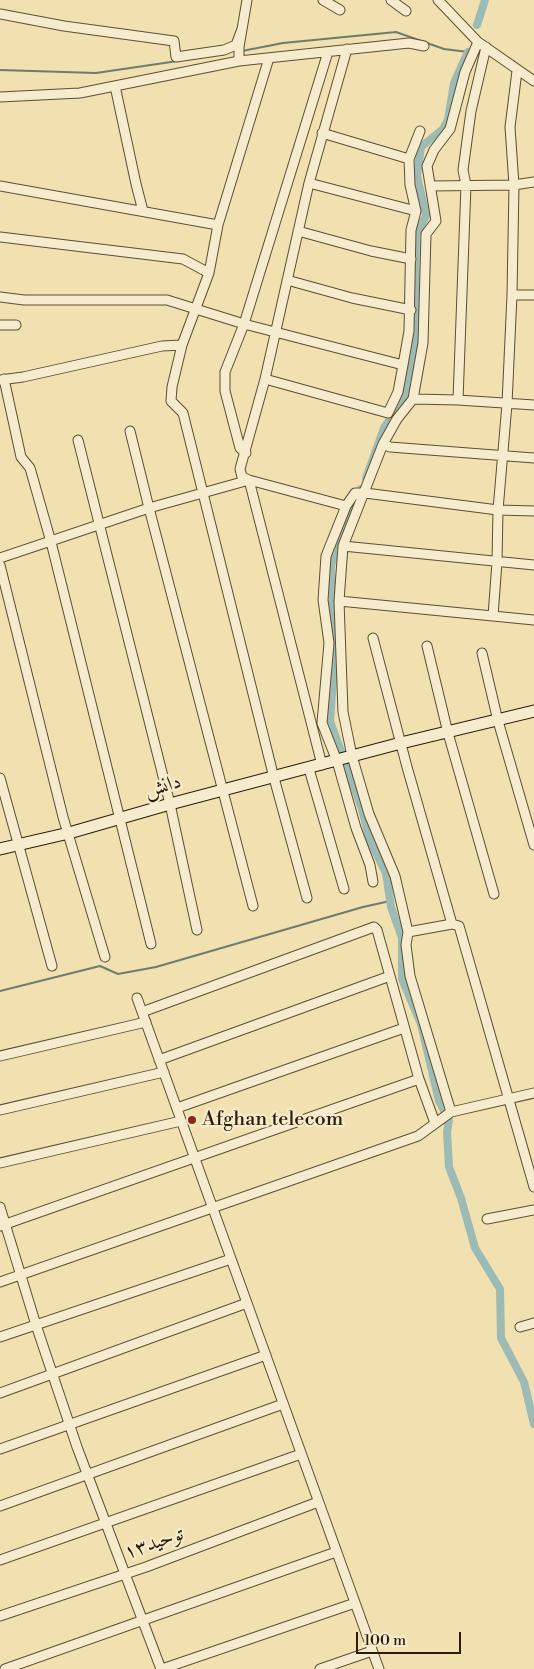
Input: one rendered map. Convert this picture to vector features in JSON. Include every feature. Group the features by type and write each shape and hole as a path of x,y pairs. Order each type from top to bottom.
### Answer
{"main road":[{"name":"دانش","path":"0,849 69,833 170,804 309,769 401,743 534,711"}],"street":[{"path":"239,61 239,47 247,0"},
{"path":"324,0 340,10"},
{"path":"392,0 406,11"},
{"path":"438,0 482,44 517,71 534,81"},
{"path":"0,14 64,26 174,41 176,57 224,50 236,45 242,29"},
{"path":"0,97 80,93 239,61 409,43 424,46"},
{"path":"458,400 466,185 463,170 482,44"},
{"path":"451,1112 410,976 406,945 408,932 394,876 369,814 352,756 343,712 339,601 343,546 383,444 397,420 413,399 423,344 426,234 436,221 427,166 434,150 450,129 466,72 482,44"},
{"path":"346,506 249,480 242,477 240,469 246,453 265,378 309,182 347,49"},
{"path":"246,453 240,448 225,391 226,372 244,324 328,52"},
{"path":"269,58 218,225 209,273 194,308 182,345 172,387 171,400 183,412 274,778 307,898"},
{"path":"493,616 512,295 514,185 510,127 517,71"},
{"path":"115,86 143,211"},
{"path":"265,378 388,413 398,392 409,331 411,230 416,211 410,185 410,159 420,131"},
{"path":"322,133 410,159"},
{"path":"309,182 416,211"},
{"path":"430,186 514,185 534,182"},
{"path":"0,186 218,225"},
{"path":"298,231 371,251 411,259"},
{"path":"0,237 183,259 209,273"},
{"path":"287,280 352,298 410,310"},
{"path":"512,295 534,295"},
{"path":"0,297 24,300 167,300 244,324 403,365"},
{"path":"0,325 16,325"},
{"path":"151,944 51,542 30,468 21,457 2,380 162,346 182,345"},
{"path":"413,399 534,405"},
{"path":"130,431 253,906"},
{"path":"78,440 170,804 197,930"},
{"path":"383,444 390,448 534,458"},
{"path":"0,558 149,508 249,480"},
{"path":"249,480 322,765"},
{"path":"374,882 337,761 322,723 329,643 323,600 326,556 346,506 355,493 365,493 498,510 534,510"},
{"path":"343,546 534,565"},
{"path":"0,565 49,764 105,957"},
{"path":"339,601 534,620"},
{"path":"373,638 452,924"},
{"path":"427,646 448,733 494,894"},
{"path":"482,653 498,721 534,845"},
{"path":"309,769 344,890"},
{"path":"0,778 52,966"},
{"path":"408,932 452,924 460,926 534,1187"},
{"path":"142,1012 372,927 377,930 419,1079 435,1124"},
{"path":"159,1060 390,976"},
{"path":"137,998 379,1669"},
{"path":"0,1056 146,1022"},
{"path":"177,1108 404,1028"},
{"path":"0,1110 164,1072"},
{"path":"3,1225 194,1156 419,1079"},
{"path":"0,1282 418,1136 451,1112 534,1093"},
{"path":"0,1162 181,1121"},
{"path":"0,1207 3,1225 21,1274 69,1424 162,1669 355,1603"},
{"path":"487,1219 534,1210"},
{"path":"0,1337 231,1259"},
{"path":"0,1393 247,1303"},
{"path":"520,1327 534,1323"},
{"path":"0,1449 266,1355"},
{"path":"0,1506 88,1476 283,1404"},
{"path":"0,1560 301,1454"},
{"name":"توحید۱۳","path":"0,1616 146,1567 318,1502"},
{"path":"5,1669 336,1552"},
{"path":"320,1669 372,1651"}],"waterway":[{"path":"477,25 485,0"},
{"path":"242,51 283,43 396,32 444,49 468,52"},
{"path":"366,478 384,428 404,398 418,326 415,293 416,235 426,216 417,176 421,147 443,129 448,120 454,83 468,52"},
{"path":"0,70 96,73 178,61"},
{"path":"361,489 339,538 331,566 336,640 330,721 362,809 370,841 386,873 391,907 402,938 402,979 421,1024 439,1101 449,1120 447,1132 449,1167 461,1198 475,1248 500,1289 501,1338 524,1382 534,1424"},
{"path":"0,991 100,966 118,974 156,967 363,907 390,901"}],"place":[{"name":"Afghan telecom","path":"192,1120"}]}
